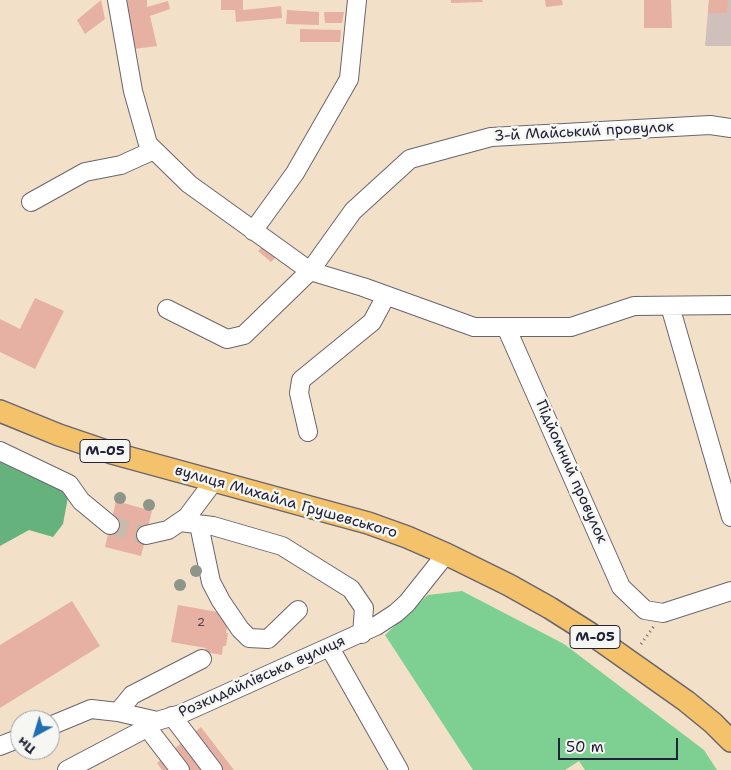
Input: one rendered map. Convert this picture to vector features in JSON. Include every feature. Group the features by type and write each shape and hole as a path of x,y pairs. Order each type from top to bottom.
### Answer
{"main road":[{"name":"вулиця Михайла Грушевського","path":"0,411 59,435 112,453 368,523 446,554 517,590 592,634 701,713 731,741"}],"street":[{"path":"117,0 133,91 148,144 189,184 310,271 474,327 571,327 634,306 731,305"},
{"path":"253,231 295,173 350,79 357,0"},
{"name":"3-й Майський провулок","path":"167,310 227,339 244,335 310,271 353,211 410,159 490,137 710,125 731,128"},
{"path":"31,202 84,172 120,165 154,150"},
{"path":"308,432 298,393 301,380 372,322 386,296"},
{"path":"670,306 731,517"},
{"name":"Підйомний провулок","path":"506,327 621,587 644,610 663,614 731,591"},
{"path":"0,451 69,484 82,500 110,525"},
{"path":"146,535 168,530 187,517 214,481"},
{"path":"180,522 212,526 282,546 351,588 364,608 362,634"},
{"path":"200,525 211,582 221,601 240,629 249,638 268,639 298,610"},
{"name":"Розкидайлівська вулиця","path":"60,722 91,709 132,718 157,721 330,648 388,620 407,603 446,554"},
{"path":"330,648 399,770"},
{"path":"167,770 132,718 132,695 202,659"},
{"path":"172,716 213,770"},
{"path":"67,770 132,718"},
{"path":"132,718 180,770"}],"shaded area":[{"path":"709,0 731,0 731,46 705,46"}],"green space":[{"path":"0,455 68,486 63,524 53,537 29,530 0,546"},
{"path":"462,591 564,644 704,750 717,770 585,770 579,761 565,770 473,770 385,635 428,595"}],"building":[{"path":"101,0 105,19 85,34 77,20"},
{"path":"127,0 147,0 147,7 168,1 170,9 150,16 157,46 134,49"},
{"path":"221,0 243,0 243,10 281,6 282,18 236,22 235,10 221,10"},
{"path":"451,0 482,0 483,2 451,3"},
{"path":"545,0 562,0 563,5 546,7"},
{"path":"644,0 671,0 672,28 644,28"},
{"path":"709,0 728,0 727,13 708,13"},
{"path":"287,10 319,12 319,25 286,24"},
{"path":"324,12 344,12 342,23 325,23"},
{"path":"300,29 341,30 340,42 300,42"},
{"path":"264,245 277,256 271,262 258,251"},
{"path":"35,298 64,311 35,369 0,352 0,319 20,329"},
{"path":"116,501 152,511 141,556 105,547"},
{"path":"72,601 100,646 0,708 0,645"},
{"path":"178,605 229,614 226,646 223,646 222,655 205,652 206,648 171,642"},
{"path":"201,727 234,770 162,770 157,763"}],"tunnel":[{"path":"110,525 146,535"}]}
